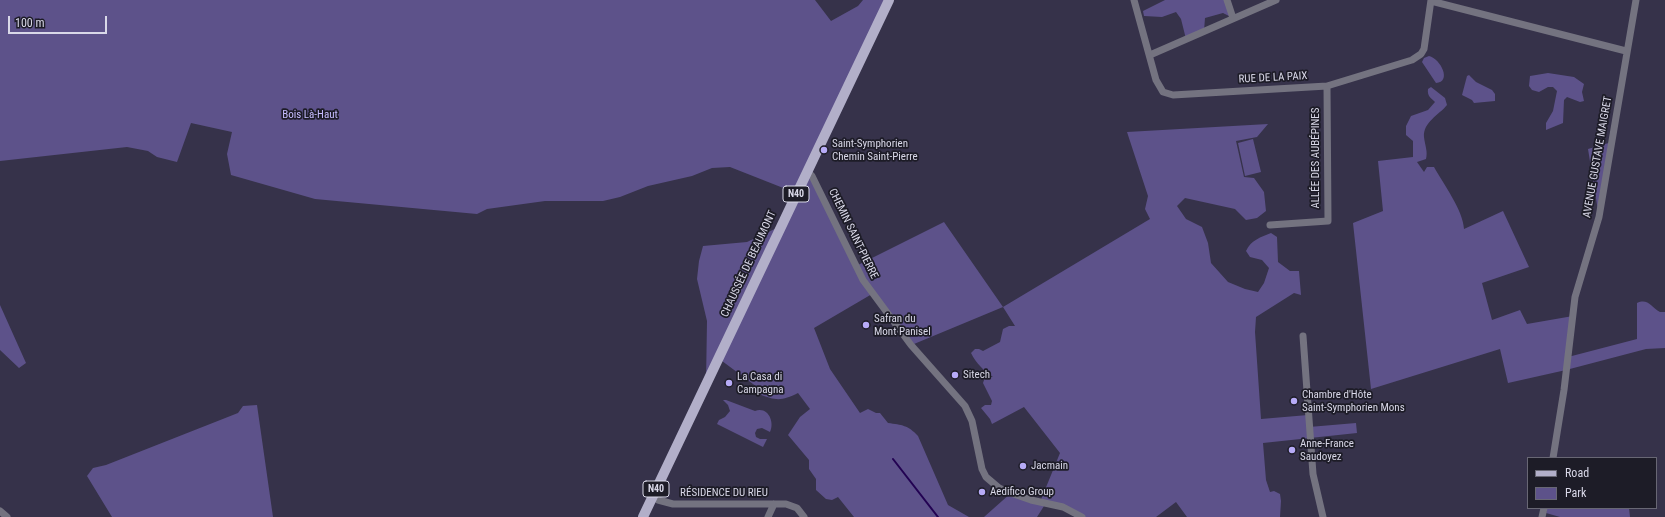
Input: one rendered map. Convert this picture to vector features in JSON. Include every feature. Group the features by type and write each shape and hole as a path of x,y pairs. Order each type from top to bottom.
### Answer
{"main road":[{"name":"CHAUSSÉE DE BEAUMONT","path":"643,517 889,0"}],"street":[{"name":"RUE DE LA PAIX","path":"1134,0 1156,80 1163,92 1173,94 1327,86 1412,60 1422,54 1424,49 1431,0"},
{"path":"1227,0 1233,18"},
{"path":"1150,55 1276,0"},
{"path":"1431,0 1626,51"},
{"name":"AVENUE GUSTAVE MAIGRET","path":"1553,457 1564,390 1574,302 1599,217 1616,121 1626,51 1636,0"},
{"name":"ALLÉE DES AUBÉPINES","path":"1270,225 1328,220 1327,86"},
{"name":"CHEMIN SAINT-PIERRE","path":"807,171 812,176 863,280 911,345 958,396 965,406 972,421 982,469 986,477 1004,491 1031,500 1063,507 1082,517"},
{"path":"1303,336 1313,474 1323,517"},
{"name":"RÉSIDENCE DU RIEU","path":"652,496 658,500 673,504 792,505 797,508 804,517"},
{"name":"RÉSIDENCE DU RIEU","path":"768,517 774,504"},
{"path":"0,511 7,517"}],"green space":[{"name":"Bois Là-Haut","path":"0,0 815,0 831,21 858,6 863,0 889,0 807,171 856,266 944,222 1003,307 914,344 872,294 814,328 830,369 860,413 868,409 876,413 880,413 888,423 904,426 914,432 918,436 948,505 969,517 854,517 838,497 832,500 826,499 816,490 816,479 809,469 809,460 788,435 800,417 810,409 798,393 783,399 770,398 759,394 757,387 718,358 706,383 707,321 697,279 699,261 703,246 747,242 781,226 796,193 730,167 712,168 692,176 648,186 620,197 603,201 545,201 487,209 477,214 315,199 231,175 227,154 232,132 191,123 177,162 157,157 148,151 127,147 0,161"},
{"path":"1165,0 1227,0 1233,18 1223,13 1205,18 1204,31 1186,39 1181,19 1176,12 1162,17 1144,16 1143,11"},
{"path":"1429,56 1437,61 1443,70 1444,75 1441,82 1436,83 1422,62 1424,58"},
{"path":"1548,73 1574,77 1584,84 1582,92 1584,101 1580,102 1567,97 1564,100 1563,123 1546,130 1546,123 1553,111 1557,91 1553,87 1548,87 1539,92 1532,90 1529,86 1530,76"},
{"path":"1469,75 1476,82 1492,90 1495,94 1495,101 1474,103 1472,100 1462,95 1467,76"},
{"path":"1431,87 1445,98 1447,105 1426,127 1424,137 1427,156 1426,159 1417,162 1424,172 1427,167 1434,167 1457,206 1464,229 1503,211 1529,267 1482,283 1492,320 1520,310 1527,324 1573,316 1568,357 1637,339 1637,303 1647,302 1660,312 1665,312 1665,348 1646,349 1566,370 1508,383 1500,349 1371,389 1353,223 1383,211 1378,161 1413,157 1413,141 1406,135 1406,126 1411,116 1428,110 1435,102 1428,93 1428,89"},
{"path":"1268,124 1257,137 1236,141 1244,177 1254,178 1264,192 1266,211 1257,218 1246,220 1235,209 1185,198 1177,206 1186,219 1202,227 1208,243 1211,263 1228,282 1245,289 1258,292 1264,283 1269,268 1262,260 1250,257 1246,251 1253,242 1271,233 1277,237 1278,262 1290,271 1299,271 1301,295 1294,293 1256,317 1255,332 1261,419 1308,415 1309,427 1356,423 1357,433 1263,443 1266,480 1270,492 1274,491 1280,494 1280,517 1187,517 1176,502 1156,517 1082,517 1071,510 1044,506 1037,517 984,517 1011,493 1040,502 1060,453 1024,407 992,424 981,408 985,405 991,405 992,401 983,383 985,377 993,377 980,366 971,353 975,349 983,351 1000,342 1003,329 1009,326 1015,326 1003,307 1150,219 1145,209 1148,196 1127,132"},
{"path":"1253,139 1261,172 1245,176 1238,143"},
{"path":"1612,142 1599,217 1588,149"},
{"path":"0,305 26,363 19,368 0,350"},
{"path":"723,400 755,411 760,410 767,413 772,424 770,432 762,428 757,429 755,433 756,437 760,439 767,439 763,447 717,424 719,420 725,417 730,411 728,405"},
{"path":"257,405 273,517 112,517 87,476 93,468 106,465 238,413 243,406"},
{"path":"1547,509 1629,509 1630,517 1560,517 1546,513"}],"waterway":[{"path":"893,459 938,517"}],"place":[{"name":"Saint-Symphorien Chemin Saint-Pierre","path":"824,150"},
{"name":"Safran du Mont Panisel","path":"866,325"},
{"name":"Sitech","path":"955,375"},
{"name":"La Casa di Campagna","path":"729,383"},
{"name":"Chambre d'Hôte Saint-Symphorien Mons","path":"1294,401"},
{"name":"Anne-France Saudoyez","path":"1292,450"},
{"name":"Jacmain","path":"1023,466"},
{"name":"Aedifico Group","path":"982,492"}]}
